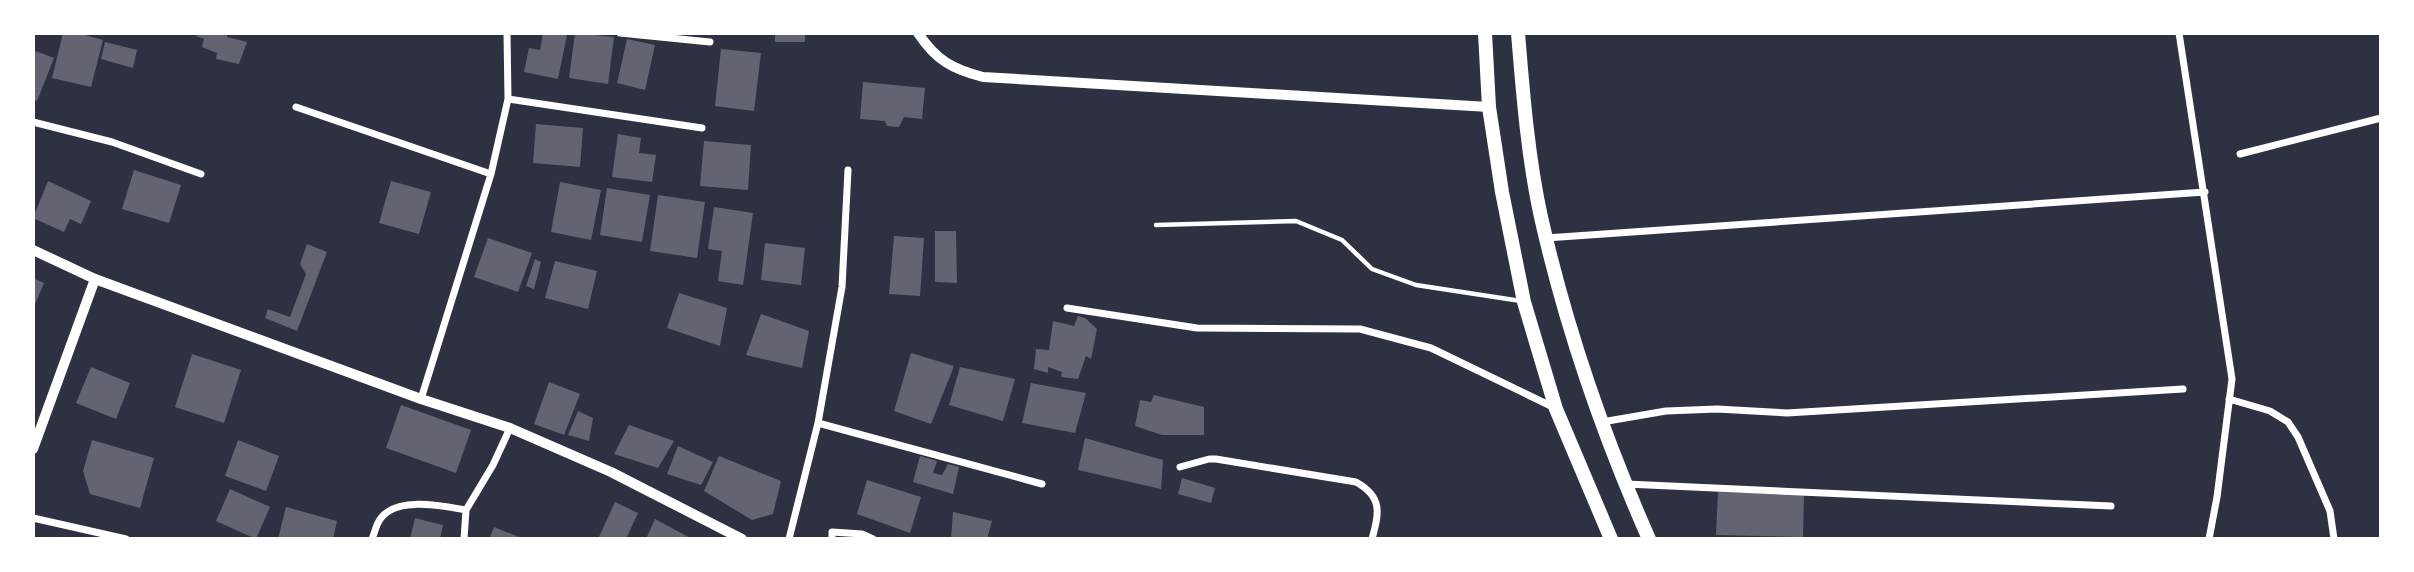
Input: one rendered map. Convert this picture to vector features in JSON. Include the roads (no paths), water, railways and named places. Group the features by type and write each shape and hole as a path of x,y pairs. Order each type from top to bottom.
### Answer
{"highway":[{"path":"1485,33 1489,107 1502,192 1524,302 1556,408 1611,539"},
{"path":"1518,33 1524,104 1541,215 1569,328 1601,422 1649,539"}],"street":[{"path":"421,398 491,174 508,99 507,33"},
{"path":"620,33 710,42"},
{"path":"918,33 928,48 956,70 983,76 1489,107"},
{"path":"2179,33 2232,379 2209,539"},
{"path":"508,99 702,128"},
{"path":"296,107 491,174"},
{"path":"2240,153 2381,118"},
{"path":"33,122 112,142 201,174"},
{"path":"789,539 818,424 842,287 848,170"},
{"path":"1546,238 2205,192"},
{"path":"33,250 95,279 510,428 611,472 742,539"},
{"path":"33,449 95,279"},
{"path":"1067,308 1197,328 1360,328 1431,348 1556,408"},
{"path":"1601,422 1666,411 1717,409 1787,413 2183,389"},
{"path":"2229,399 2270,411 2288,422 2298,437 2330,512 2334,539"},
{"path":"818,424 1042,484"},
{"path":"464,539 466,510 493,465 510,428"},
{"path":"1180,467 1216,459 1356,482 1374,496 1378,514 1372,539"},
{"path":"1625,484 2111,506"},
{"path":"372,539 379,520 396,509 416,504 466,510"},
{"path":"33,518 126,539"},
{"path":"832,539 832,532 862,534 873,539"}],"lane":[{"path":"1156,225 1296,221 1342,240 1373,269 1416,285 1524,302"}]}
